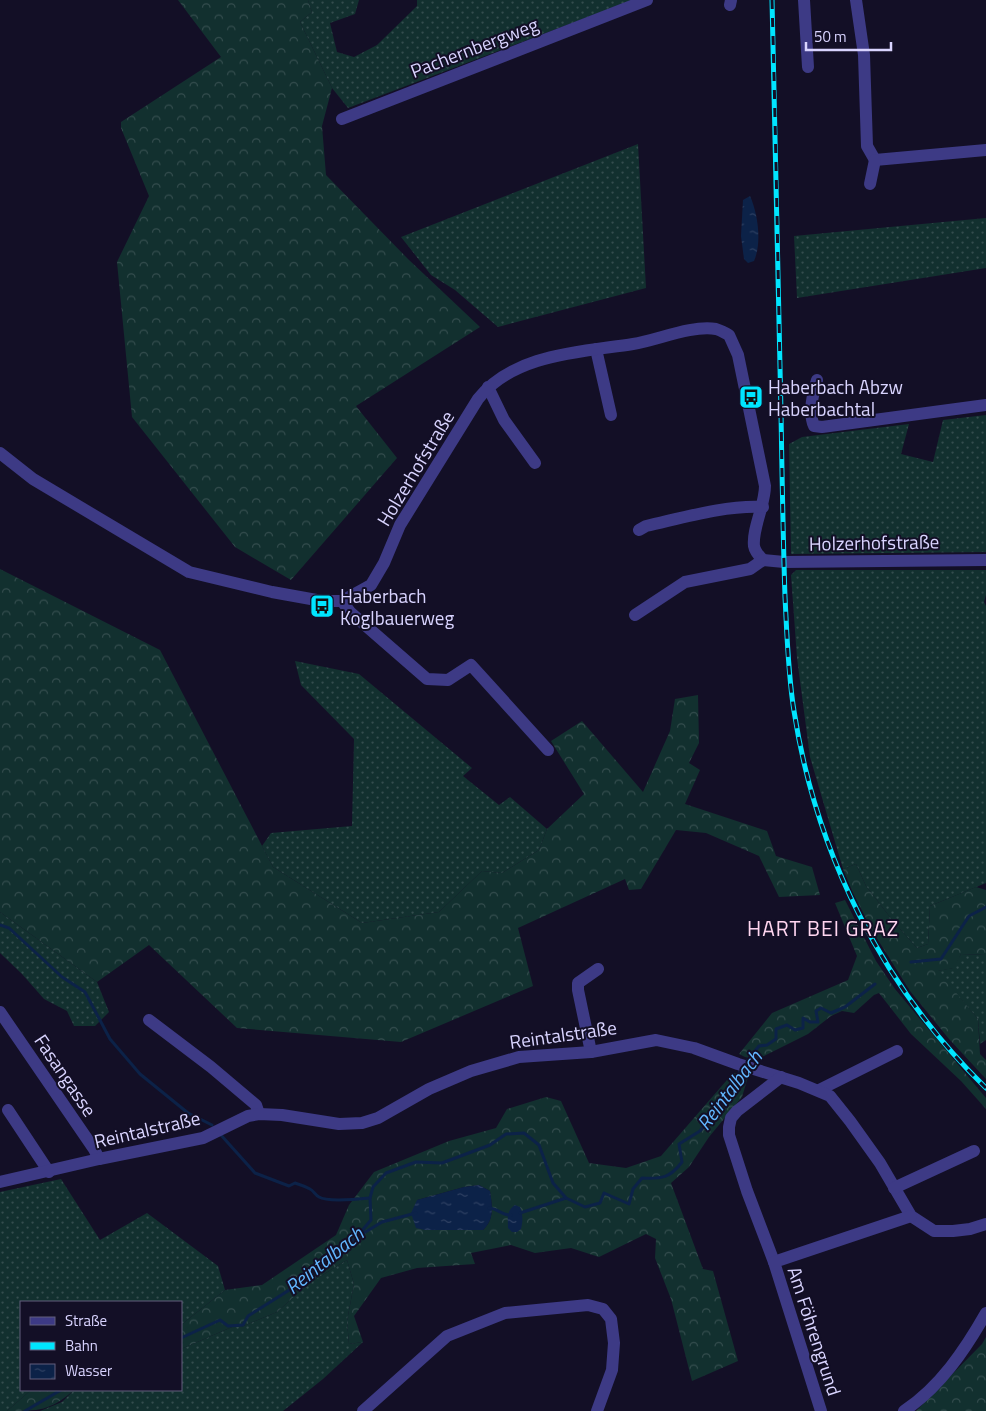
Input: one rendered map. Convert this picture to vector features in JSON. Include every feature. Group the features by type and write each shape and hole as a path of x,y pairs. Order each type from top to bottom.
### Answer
{"street":[{"name":"Pachernbergweg","path":"342,119 647,0"},
{"path":"804,0 808,67"},
{"path":"856,0 864,56 867,146 875,160 870,184"},
{"path":"875,160 986,150"},
{"name":"Holzerhofstraße","path":"342,601 371,584 384,563 400,525 478,399 488,387 514,371 539,360 573,352 634,344 702,329 717,329 729,335 738,355 764,479 765,495 754,539 754,547 763,560 784,562 986,560"},
{"path":"596,349 612,415"},
{"path":"816,380 811,420 814,426 822,427 986,405"},
{"path":"488,387 504,420 535,463"},
{"path":"0,453 38,482 189,572 305,598 322,601 342,601 350,612 427,680 448,680 471,665 548,750"},
{"path":"639,530 646,526 727,509 750,506 763,507"},
{"path":"635,615 685,582 750,569 763,560"},
{"path":"591,1052 578,983 598,970"},
{"name":"Fasangasse","path":"0,1012 99,1159"},
{"path":"149,1020 211,1067 256,1105 259,1114"},
{"name":"Reintalstraße","path":"0,1182 99,1159 203,1138 248,1116 259,1114 282,1115 339,1124 362,1123 378,1118 429,1090 471,1071 519,1057 591,1052 656,1040 694,1048 819,1090 830,1096 880,1163 911,1216 934,1231 970,1229 986,1224"},
{"path":"819,1090 897,1051"},
{"name":"Am Föhrengrund","path":"781,1077 737,1111 732,1118 729,1135 774,1262 821,1411"},
{"path":"8,1110 49,1172"},
{"path":"894,1188 974,1151"},
{"name":"Am Föhrengrund","path":"774,1262 911,1216"},
{"path":"363,1411 447,1336 505,1313 588,1305 603,1309 611,1319 614,1343 612,1370 597,1411"},
{"path":"904,1411 917,1402 950,1368 986,1313"}],"green space":[{"path":"178,0 308,0 312,12 300,22 332,88 322,126 326,175 408,259 480,327 356,406 397,458 291,580 235,547 132,417 117,262 149,196 121,128 121,122 221,57"},
{"path":"308,0 359,0 355,14 330,23 337,52 354,57 377,45 417,6 417,0 633,0 348,108 332,88 300,22 312,12"},
{"path":"638,144 646,288 498,327 455,290 431,275 401,237"},
{"path":"986,218 986,268 797,298 794,236"},
{"path":"986,415 986,552 791,554 789,444 802,437 909,424 901,454 933,462 943,420"},
{"path":"0,569 160,650 273,867 362,923 439,912 482,871 502,873 539,850 547,829 584,794 551,741 582,721 643,792 670,731 675,699 698,695 699,743 689,763 700,770 685,804 767,831 776,856 812,867 820,895 779,897 759,856 706,833 676,830 641,889 629,890 625,879 518,928 533,986 401,1042 237,1028 149,945 97,982 0,912"},
{"path":"796,570 986,570 986,595 984,602 986,606 986,883 930,906 928,944 917,948 866,886 856,864 843,869 810,757 797,658 791,575"},
{"path":"295,661 359,674 472,768 463,776 499,805 510,797 547,829 539,850 502,873 482,871 439,912 362,923 273,867 262,846 271,833 352,826 354,739 301,685"},
{"path":"856,864 866,886 917,948 928,944 930,906 976,887 986,890 986,955 961,954 954,968 938,971 978,1019 980,1054 986,1060 986,1079 949,1039 910,991 873,932 843,869"},
{"path":"845,900 876,961 895,989 986,1098 986,1109 961,1081 911,1034 879,993 874,995 854,1013 842,1011 831,1016 808,1034 756,1060 739,1054 772,1013 848,980 857,956 835,903"},
{"path":"0,912 97,982 109,1012 95,1026 74,1026 67,1011 44,999 0,953"},
{"path":"961,954 986,955 986,1040 980,1044 978,1019 937,971 953,968"},
{"path":"733,1073 749,1074 742,1097 709,1137 689,1167 671,1183 703,1269 713,1271 738,1361 692,1381 671,1299 655,1258 656,1239 646,1234 599,1257 571,1248 535,1253 511,1245 471,1253 475,1264 417,1268 381,1278 354,1316 363,1342 349,1344 347,1321 354,1284 347,1260 308,1284 277,1312 241,1327 232,1327 182,1349 182,1324 225,1290 262,1285 336,1235 349,1205 374,1172 449,1141 496,1128 507,1109 546,1097 561,1101 589,1163 626,1168 661,1156","holes":["479,1185 490,1191 491,1217 483,1230 458,1230 417,1200 464,1187"]},
{"path":"61,1179 100,1240 147,1213 218,1266 225,1290 182,1324 182,1301 20,1301 20,1391 30,1391 7,1411 0,1411 0,1192"},
{"path":"347,1260 354,1284 347,1321 349,1344 363,1342 323,1379 283,1411 40,1411 62,1402 73,1391 182,1391 182,1349 232,1327 241,1327 277,1312 308,1284"},
{"path":"986,1337 986,1411 916,1411 982,1344"},
{"path":"30,1391 73,1391 51,1406 28,1411 7,1411"}],"water":[{"path":"750,196 757,220 758,246 754,261 748,263 744,259 741,236 743,200"},
{"path":"479,1185 490,1191 492,1212 487,1226 483,1230 425,1230 416,1228 411,1213 417,1200 464,1187"},
{"path":"515,1205 520,1207 522,1223 521,1229 517,1232 512,1232 508,1228 508,1215"}],"waterway":[{"name":"Reintalbach","path":"911,962 941,959 969,916 986,907"},
{"path":"0,925 9,928 62,977 85,992 110,1039 140,1074 188,1113 212,1125"},
{"name":"Reintalbach","path":"745,1063 759,1046 767,1045 776,1039 776,1029 787,1025 795,1030 803,1028 803,1018 810,1022 818,1022 816,1011 821,1008 831,1013 845,1007 875,984"},
{"name":"Reintalbach","path":"182,1338 220,1320 228,1326 243,1325 248,1316 302,1282 343,1246 355,1239 371,1220 370,1198 373,1187 386,1173 416,1162 442,1163 490,1145 506,1134 524,1133 539,1145 553,1183 566,1198 585,1207 600,1203 604,1193 629,1204 633,1189 642,1178 665,1176 678,1167 682,1162 679,1144 700,1131 718,1109 742,1068"},
{"path":"220,1134 255,1173 289,1186 295,1183 304,1186 323,1199 370,1198"},
{"path":"520,1213 566,1198"},
{"path":"489,1208 511,1215"},
{"path":"357,1237 382,1222 416,1213"},
{"name":"Reintalbach","path":"25,1411 59,1391"}],"railway":[{"path":"772,0 785,597 792,697 804,764 819,816 837,867 860,916 886,962 916,1007 949,1049 986,1088"}],"place":[{"name":"Haberbach Abzw Haberbachtal","path":"751,397"},
{"name":"Haberbach Koglbauerweg","path":"322,606"}],"district":[{"name":"HART BEI GRAZ","path":"823,928"}]}
